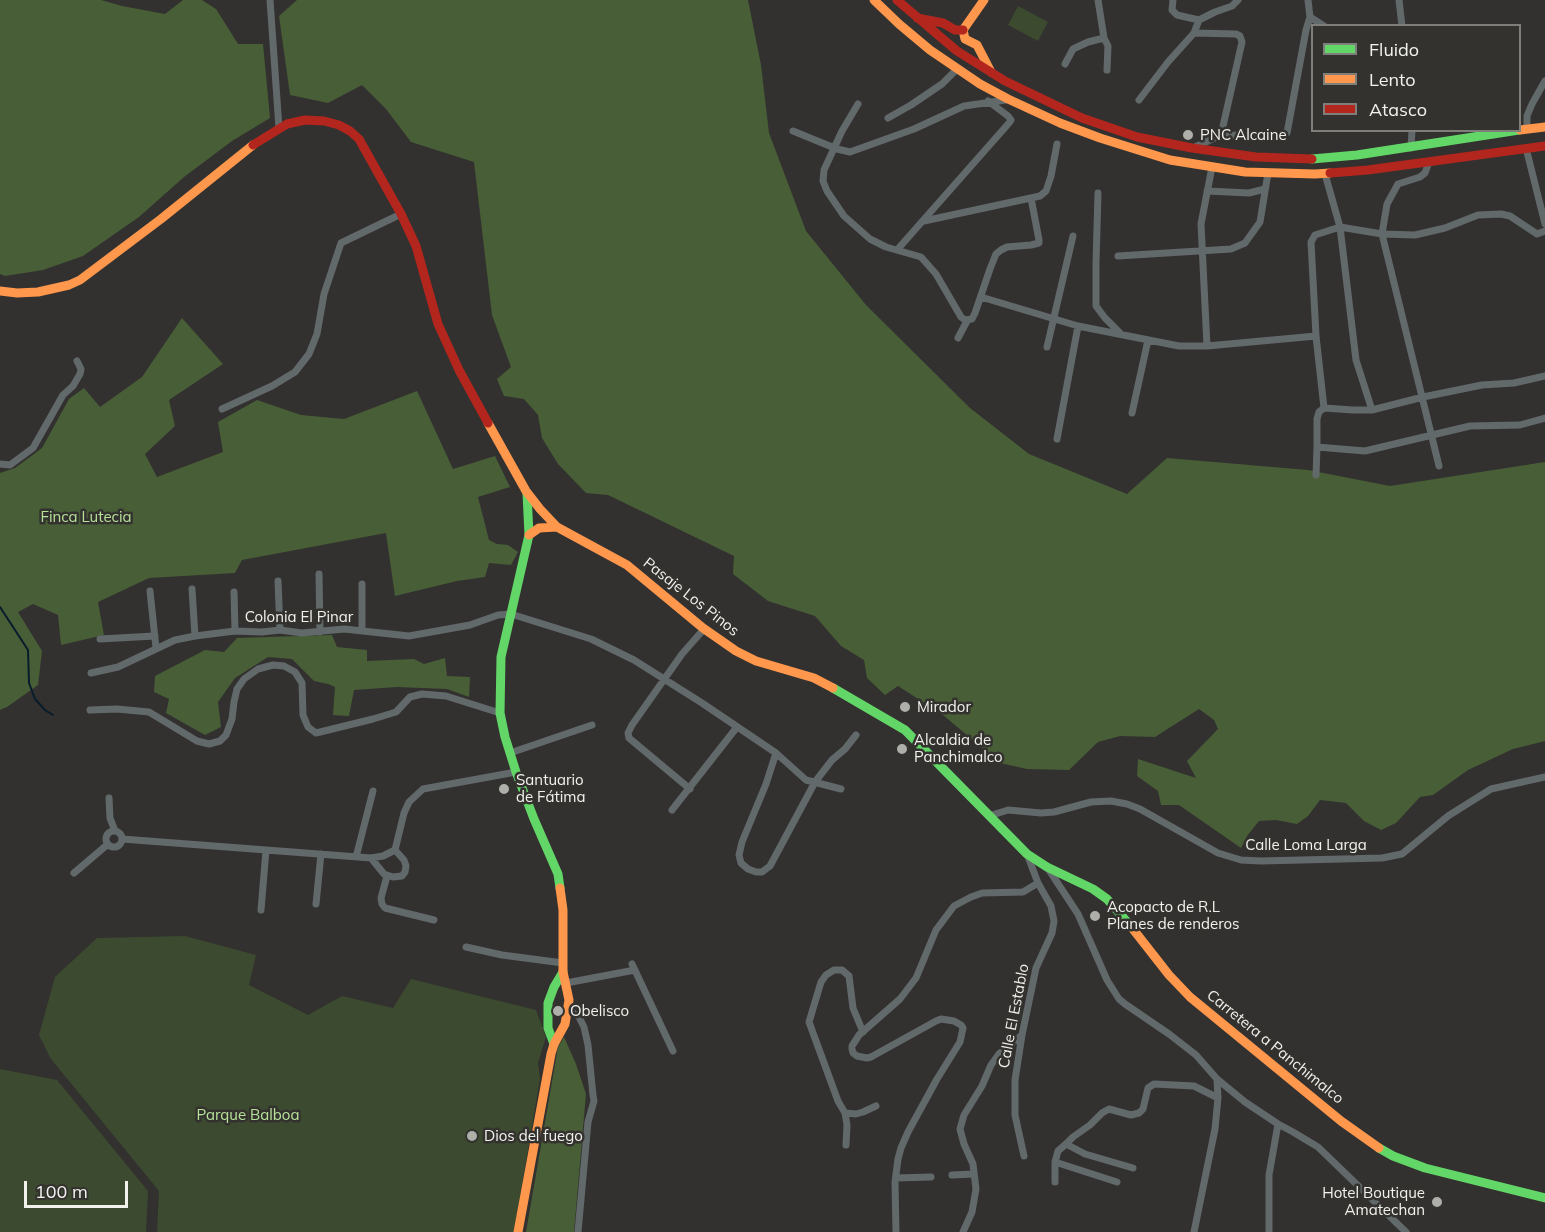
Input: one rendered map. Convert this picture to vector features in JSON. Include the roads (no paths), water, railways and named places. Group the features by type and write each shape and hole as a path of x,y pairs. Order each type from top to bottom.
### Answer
{"main road":[{"path":"874,0 907,31 957,69 1008,99 1060,123 1170,160 1245,172 1326,174 1545,146"},
{"path":"897,0 957,51 991,72 1040,99 1082,118 1137,137 1256,157 1312,159 1411,148 1510,132"},
{"path":"963,30 980,9 984,0"},
{"path":"916,18 943,23 955,30 963,30"},
{"path":"963,30 965,39 977,45 991,72"},
{"path":"0,291 38,292 80,280 161,219 242,153 279,128 293,122 311,120 332,123 350,131 366,150 416,246 441,334 526,491 529,535 501,657 500,713 516,772 558,874 563,910 563,968 568,991 568,1009 562,1031 554,1044 518,1232"},
{"path":"1522,130 1545,127"},
{"name":"Pasaje Los Pinos","path":"526,491 556,527 627,565 704,629 736,651 750,659 814,678 898,725 1027,854"},
{"path":"529,535 539,528 556,527"},
{"name":"Carretera a Panchimalco","path":"1027,854 1061,879 1093,889 1107,899 1169,975 1190,996 1341,1120 1379,1148 1425,1168 1545,1198"},
{"path":"554,1044 548,1028 548,1003 563,968"}],"street":[{"path":"270,0 279,128"},
{"path":"1098,0 1104,39 1108,46 1107,70"},
{"path":"1173,0 1172,10 1177,15 1199,20 1232,6 1238,0"},
{"path":"1192,148 1221,135 1278,136 1287,132 1310,17 1308,0"},
{"path":"1399,0 1402,24"},
{"path":"1310,17 1321,24"},
{"path":"1139,100 1194,33 1199,20"},
{"path":"1194,33 1236,34 1240,36 1242,42 1221,135"},
{"path":"1065,64 1078,46 1104,39"},
{"path":"888,118 942,84 957,69"},
{"path":"1522,130 1532,104 1545,81"},
{"path":"793,131 844,152 850,152 914,129 964,106 1008,99"},
{"path":"897,250 924,222 1011,120 988,101"},
{"path":"858,104 824,170 823,181 827,191 844,216 870,239 886,247 921,257 936,274 961,317 967,321"},
{"path":"1411,148 1412,132"},
{"path":"924,222 1040,196 1046,191 1051,176 1057,144"},
{"path":"1526,148 1545,224"},
{"path":"1429,161 1425,172 1420,177 1398,184 1387,204 1382,234 1439,466"},
{"path":"1207,346 1201,224 1212,167"},
{"path":"1118,256 1231,249 1245,243 1260,222 1268,173"},
{"path":"1326,174 1340,227 1356,360 1372,410"},
{"path":"1207,191 1249,192 1265,189"},
{"path":"1098,193 1096,306 1120,333"},
{"path":"958,338 967,321 972,319 996,254 1007,248 1039,243 1031,198"},
{"path":"222,409 272,386 295,372 309,354 316,334 324,294 341,243 401,214"},
{"path":"1324,408 1316,336 1311,242 1315,236 1340,227 1382,234 1414,235 1445,228 1478,215 1501,214 1510,216 1537,234 1545,231"},
{"path":"1047,347 1073,236"},
{"path":"981,297 1053,320 1179,346 1207,346 1316,336"},
{"path":"1057,439 1078,326"},
{"path":"1132,414 1148,340"},
{"path":"0,464 10,465 33,448 63,395 73,386 80,374 81,369 77,361"},
{"path":"1316,475 1317,419 1319,412 1324,408 1372,410 1482,385 1514,383 1545,376"},
{"path":"1317,447 1365,451 1470,426 1520,425 1545,418"},
{"path":"318,574 320,632"},
{"path":"278,581 280,630"},
{"path":"362,584 362,630"},
{"path":"192,589 195,636"},
{"path":"150,591 156,648"},
{"path":"234,592 235,631"},
{"name":"Colonia El Pinar","path":"91,673 118,667 175,640 195,636 235,631 280,630 302,633 344,629 409,636 470,625 498,615 511,615"},
{"path":"511,615 591,639 634,660 776,753 807,780 841,789"},
{"path":"690,789 628,738 628,733 682,654 704,629"},
{"path":"99,639 155,636"},
{"path":"90,710 117,709 149,712 197,741 209,744 220,741 226,735 232,719 237,690 244,679 258,669 273,665 284,666 295,672 302,683 303,715 308,727 316,733 396,712 410,697 422,694 446,696 500,713"},
{"path":"510,753 592,725"},
{"path":"672,810 737,727"},
{"path":"776,753 739,855 741,863 756,872 762,872 770,866 815,782 856,735"},
{"path":"395,850 406,808 412,798 423,789 516,772"},
{"name":"Calle Loma Larga","path":"989,816 1008,810 1048,813 1091,802 1111,801 1140,809 1218,853 1241,860 1382,858 1402,854 1448,816 1491,789 1545,777"},
{"path":"356,857 374,791"},
{"path":"109,798 110,818 115,831 122,839"},
{"path":"115,831 108,833 106,840 108,844 114,847 121,843 122,839"},
{"path":"122,839 371,858 395,850"},
{"path":"74,873 108,844"},
{"path":"261,910 266,849"},
{"path":"371,858 387,876 402,876 406,866 395,850"},
{"path":"316,904 321,854"},
{"name":"Calle El Establo","path":"1024,1156 1015,1114 1015,1080 1035,968 1052,933 1054,921 1051,906 1038,883 1027,854"},
{"path":"387,876 381,898 385,908 434,920"},
{"path":"1061,879 1089,936 1104,974 1119,999 1196,1055 1217,1079 1245,1102 1318,1148 1406,1232"},
{"path":"896,1232 898,1159 908,1132 960,1042 963,1028 962,1024 941,1019 867,1058 857,1056 852,1049 854,1041 900,999 916,978 936,930 954,906 982,893 1023,892 1038,883"},
{"path":"466,947 563,968"},
{"path":"566,983 634,967 672,1051"},
{"path":"846,1145 845,1113 838,1101 809,1022 821,982 834,970 842,970 849,976 853,1008 863,1032"},
{"path":"568,1009 579,1017 584,1028 594,1095 588,1122 578,1232"},
{"path":"963,1232 972,1212 976,1189 973,1164 960,1129 964,1116 982,1086 991,1065 999,1054 1022,1035"},
{"path":"1194,1232 1215,1129 1217,1079"},
{"path":"1055,1182 1055,1162 1058,1151 1108,1109 1131,1115 1139,1113 1143,1109 1148,1088 1154,1084 1194,1086 1218,1098"},
{"path":"845,1113 856,1114 876,1106"},
{"path":"1269,1232 1269,1175 1278,1124"},
{"path":"1066,1144 1084,1154 1133,1168"},
{"path":"1055,1162 1117,1182"},
{"path":"952,1175 974,1174"},
{"path":"896,1178 930,1177"}],"waterway":[{"path":"0,607 28,650 29,683 35,699 53,715"}],"place":[{"name":"PNC Alcaine","path":"1188,135"},
{"name":"Mirador","path":"905,707"},
{"name":"Alcaldia de Panchimalco","path":"902,749"},
{"name":"Santuario de Fátima","path":"504,789"},
{"name":"Acopacto de R.L Planes de renderos","path":"1095,916"},
{"name":"Obelisco","path":"558,1011"},
{"name":"Dios del fuego","path":"472,1136"},
{"name":"Hotel Boutique Amatechan","path":"1437,1202"}],"park label":[{"name":"Finca Lutecia","path":"86,517"},
{"name":"Parque Balboa","path":"248,1115"}]}
